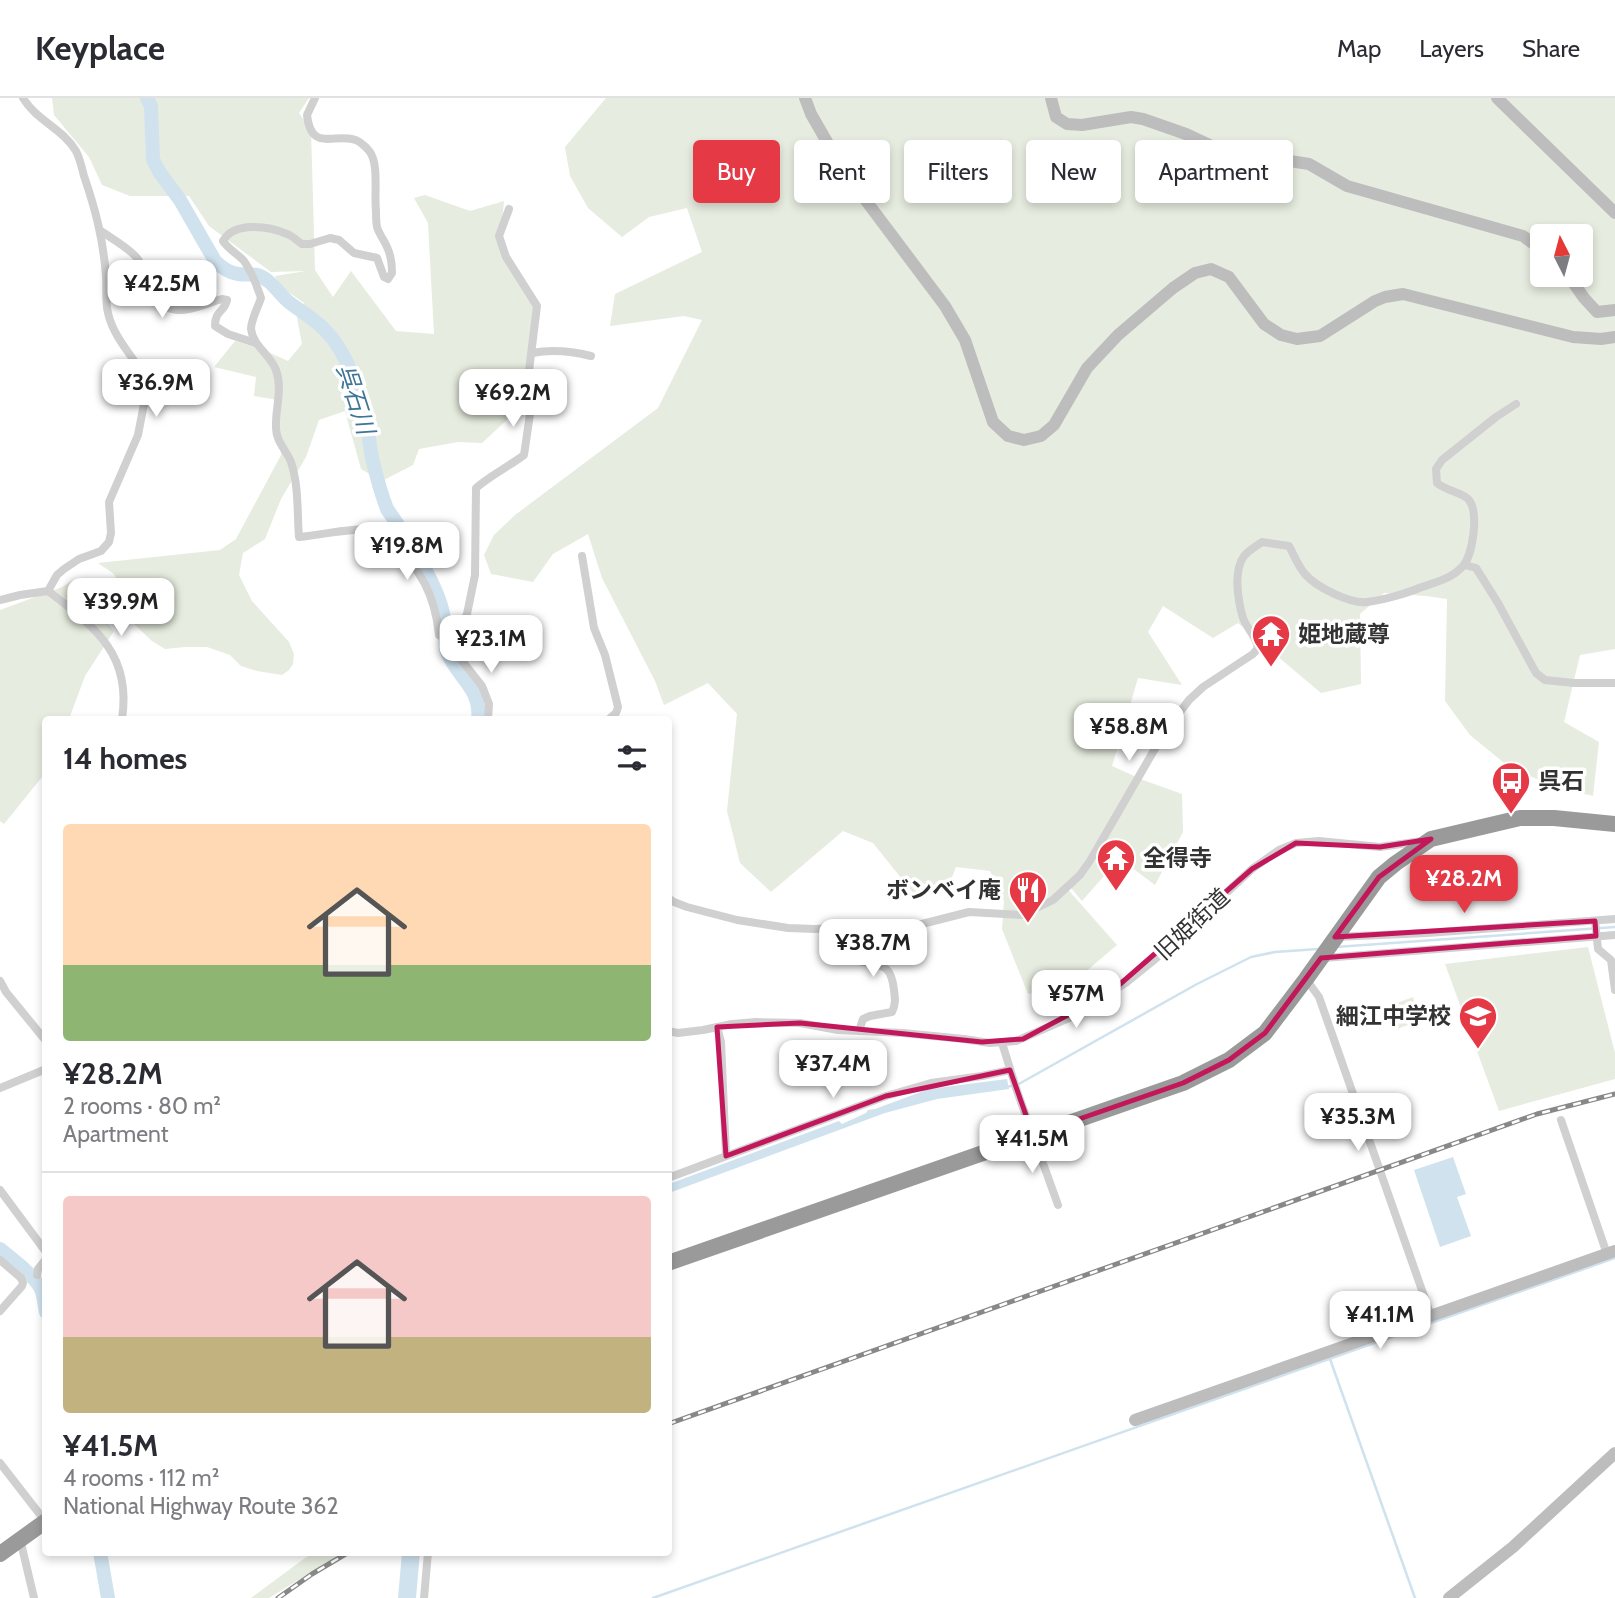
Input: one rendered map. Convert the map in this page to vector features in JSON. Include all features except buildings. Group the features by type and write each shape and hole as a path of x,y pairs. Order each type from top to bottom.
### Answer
{"highway":[{"path":"672,1256 1183,1083 1229,1060 1265,1033 1379,877 1431,839 1520,818 1615,824"},
{"path":"0,1554 42,1524"}],"street":[{"path":"23,98 30,110 75,149 101,231 109,317 122,344 148,383 138,435 109,502 111,533 108,542 101,551 79,559 64,569 57,575 48,591"},
{"path":"255,343 251,327 261,298 243,259 223,241 237,230 268,228 289,234 302,244 330,238 339,240 354,253 377,258 384,277 388,279 392,273 389,250 377,227 375,179 369,150 352,139 319,138 311,130 307,116 315,98"},
{"path":"805,98 811,114 841,165 965,340 993,422 1008,436 1024,440 1041,436 1055,425 1087,368 1118,335 1184,280 1195,273 1211,269 1229,277 1264,324 1281,335 1297,339 1320,336 1375,301 1403,294 1573,337 1615,337"},
{"path":"1051,98 1056,117 1067,124 1082,125 1131,117 1143,119 1186,134 1220,150 1309,164 1347,186 1523,236 1530,241"},
{"path":"1497,98 1615,213"},
{"path":"451,643 467,614 475,575 476,488 488,477 507,468 524,455 530,414 528,379 537,306 506,257 499,236 509,209"},
{"path":"101,231 138,258 152,292 162,304 178,311 187,311 222,299 227,300 215,317 215,326 228,334 255,343 268,356 276,370 279,388 276,430 281,446 290,460 295,480 299,537 366,529 379,531 408,557 427,586 439,635 451,643 482,686 489,704 488,716"},
{"path":"1576,287 1597,312 1615,310"},
{"path":"532,353 562,350 591,356"},
{"path":"672,900 687,907 737,920 788,928 815,929 918,925 969,912 1023,915 1053,900 1080,875 1164,733 1189,700 1258,648 1244,620 1238,589 1238,569 1245,555 1262,542 1289,546 1305,573 1322,588 1365,603 1414,590 1452,576 1465,565 1475,519 1471,503 1466,497 1443,489 1437,483 1436,469 1442,460 1496,416 1516,404"},
{"path":"582,556 594,628 605,656 618,707 612,716"},
{"path":"1465,565 1476,568 1503,611 1536,673 1545,680 1573,684 1615,683"},
{"path":"0,600 48,591"},
{"path":"48,591 94,629 113,653 123,684 122,716"},
{"name":"旧姫街道","path":"672,1032 756,1022 800,1023 838,1030 903,1033 990,1043 1023,1039 1071,1017 1126,982 1153,961 1252,869 1279,850 1296,843 1319,841 1380,847 1431,839"},
{"path":"1335,937 1615,919"},
{"path":"1595,920 1598,949 1611,960 1615,990"},
{"path":"859,926 859,961 885,967 892,974 896,1004 892,1012 863,1019 859,1031"},
{"path":"1321,958 1615,935"},
{"path":"1306,979 1319,998 1432,1316"},
{"path":"0,981 42,1036"},
{"path":"717,1027 721,1042 726,1156"},
{"path":"1002,1043 1058,1205"},
{"path":"0,1088 42,1071"},
{"path":"672,1176 886,1096 931,1083 1011,1072"},
{"path":"1135,1420 1611,1252 1561,1120"},
{"path":"0,1190 42,1247"},
{"path":"0,1260 21,1278 23,1283 0,1311"},
{"path":"37,1275 42,1264"},
{"path":"21,1278 37,1275 42,1278"},
{"path":"1448,1598 1513,1547 1615,1452"},
{"path":"0,1463 42,1516"},
{"path":"20,1539 34,1598"},
{"path":"424,1598 428,1556"}],"highlighted area":[{"path":"1431,839 1379,877 1335,937 1595,921 1596,936 1321,958 1265,1033 1229,1060 1183,1083 1033,1135 1010,1070 886,1096 726,1156 717,1027 800,1023 982,1042 1023,1039 1111,992 1252,869 1296,843 1380,847"}],"shaded area":[{"path":"52,98 309,98 299,113 311,130 315,270 333,297 351,271 396,331 434,334 428,223 414,198 425,195 470,211 504,201 500,241 537,306 530,371 533,412 510,417 482,443 458,442 419,449 413,465 382,481 361,469 345,411 319,420 306,457 281,499 265,539 243,553 239,575 252,601 289,642 294,654 293,664 282,675 241,666 230,655 207,647 165,649 134,624 121,598 114,574 98,563 220,550 236,539 281,455 278,400 254,396 256,377 214,367 235,341 288,361 302,344 297,318 304,303 280,286 275,276 306,271 271,272 209,226 189,196 130,196 102,185 89,157 54,115"},
{"path":"606,98 1615,98 1615,649 1580,655 1564,722 1599,742 1593,796 1553,786 1509,767 1470,735 1445,701 1447,599 1384,593 1360,614 1361,684 1321,693 1238,623 1213,638 1163,606 1148,632 1182,685 1138,678 1112,766 1182,794 1183,832 1155,885 1104,847 1064,885 1117,945 1071,984 1028,994 1002,929 1004,901 990,871 956,867 948,887 918,899 873,843 843,831 771,892 740,863 727,811 737,714 708,683 664,705 655,681 602,578 588,534 553,554 533,582 491,574 484,555 494,535 515,515 658,408 702,320 684,316 610,326 615,294 702,252 687,208 649,217 622,237 588,208 570,176 565,147"},
{"path":"73,580 114,631 85,676 70,716 42,716 42,777 4,824 0,821 0,610 62,587"},
{"path":"1103,851 1115,859 1082,901 1071,888 1081,880"},
{"path":"1588,947 1615,1053 1615,1079 1499,1111 1445,964"},
{"path":"1413,997 1418,1013 1411,1016 1413,1023 1397,1029 1389,1006"},
{"path":"337,1556 269,1598 251,1598 305,1558"}],"water":[{"path":"1007,1079 1009,1089 937,1099 885,1113 672,1192 672,1183 839,1121 842,1124 868,1110 929,1089"},
{"path":"1453,1157 1466,1194 1457,1197 1471,1236 1440,1247 1414,1170"},
{"path":"402,1556 420,1556 416,1598 398,1598"}],"waterway":[{"name":"呉石川","path":"147,98 151,106 153,160 215,261 231,272 256,275 268,281 287,301 324,329 347,362 361,400 372,458 387,509 411,544 433,584 443,614 447,652 473,691 478,716"},
{"path":"1336,947 1615,927"},
{"path":"1005,1087 1017,1085 1197,984 1251,957 1275,952 1318,949"},
{"path":"0,1249 33,1278 42,1292"},
{"path":"653,1598 1615,1258"},
{"path":"1330,1359 1415,1598"},
{"path":"101,1556 108,1598"}],"railway":[{"path":"672,1423 1537,1114 1615,1094"},
{"path":"278,1598 342,1556"}],"place":[{"name":"姫地蔵尊","path":"1271,668"},
{"name":"呉石","path":"1511,815"},
{"name":"全得寺","path":"1116,892"},
{"name":"ボンベイ庵","path":"1028,924"},
{"name":"細江中学校","path":"1478,1050"}]}
